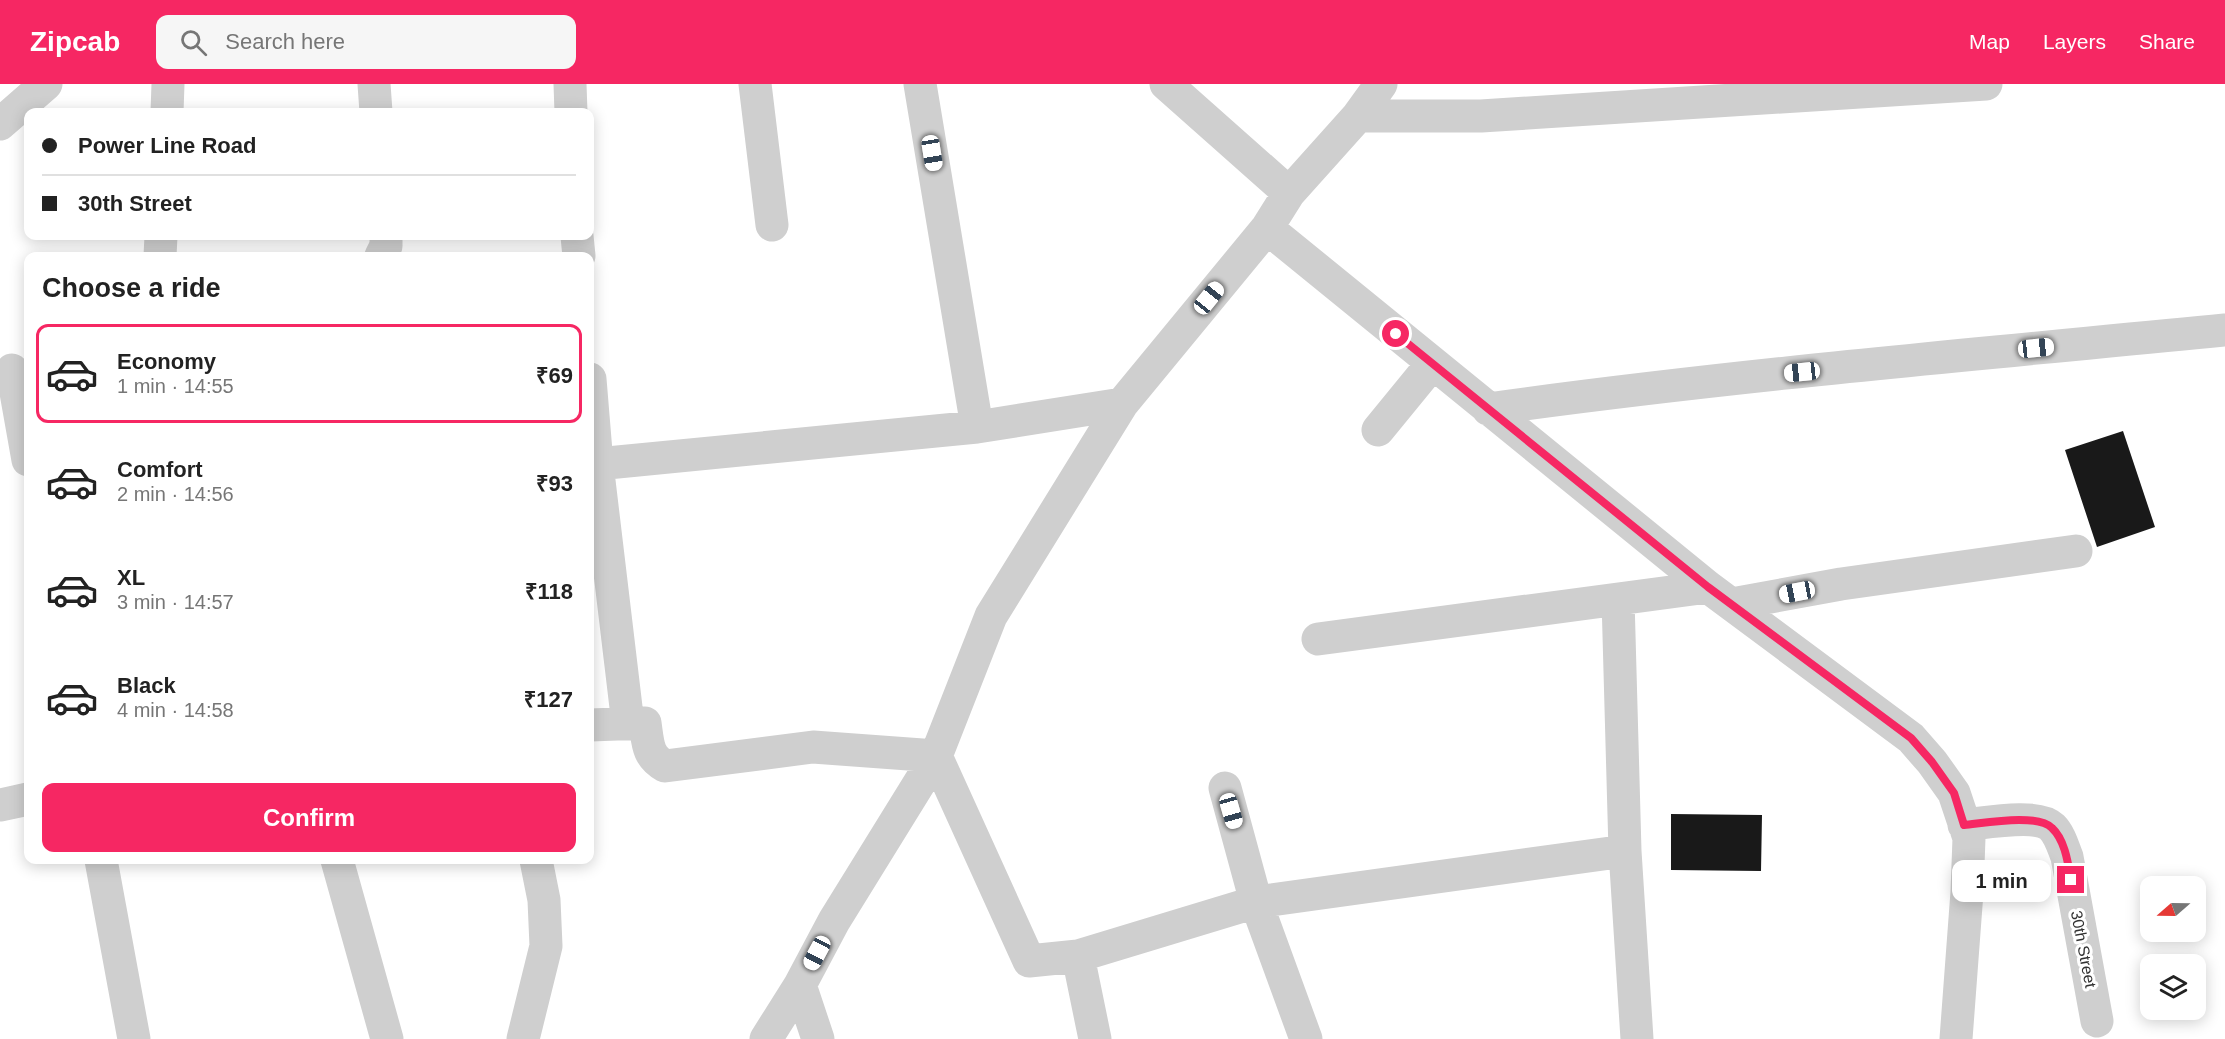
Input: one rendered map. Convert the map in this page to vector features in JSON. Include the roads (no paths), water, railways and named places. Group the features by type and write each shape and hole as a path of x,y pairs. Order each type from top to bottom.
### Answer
{"street":[{"path":"0,124 46,84"},
{"path":"167,108 168,84"},
{"path":"374,84 376,108"},
{"path":"570,84 571,108"},
{"path":"755,84 771,225"},
{"path":"920,84 977,427"},
{"path":"766,1039 800,985 834,921 936,756 991,616 1122,404 1267,228 1289,193 1358,116 1381,84"},
{"path":"1358,116 1481,116 1986,84"},
{"path":"1167,85 1289,193"},
{"path":"1267,228 1720,596 1911,738 1932,762 1954,793 1969,838 1956,1039"},
{"path":"1488,409 1600,394 1847,367 2225,330"},
{"path":"1378,430 1432,364"},
{"path":"14,369 24,434"},
{"path":"597,465 977,427 1122,404"},
{"path":"594,428 628,724"},
{"path":"1318,639 1618,599 1720,596 1841,584 2076,551"},
{"path":"1618,599 1625,851 1637,1039"},
{"path":"594,725 645,723 649,750 656,761 665,766 813,747 936,756"},
{"path":"936,756 1029,961 1078,956 1256,902 1625,851"},
{"path":"1225,788 1256,902 1306,1039"},
{"path":"0,805 24,800"},
{"name":"30th Street","path":"1964,825 2028,819 2050,825 2057,833 2067,857 2097,1020"},
{"path":"102,864 134,1039"},
{"path":"338,864 387,1039"},
{"path":"523,1039 546,946 544,900 537,864"},
{"path":"1078,956 1095,1039"},
{"path":"800,985 818,1039"}]}
